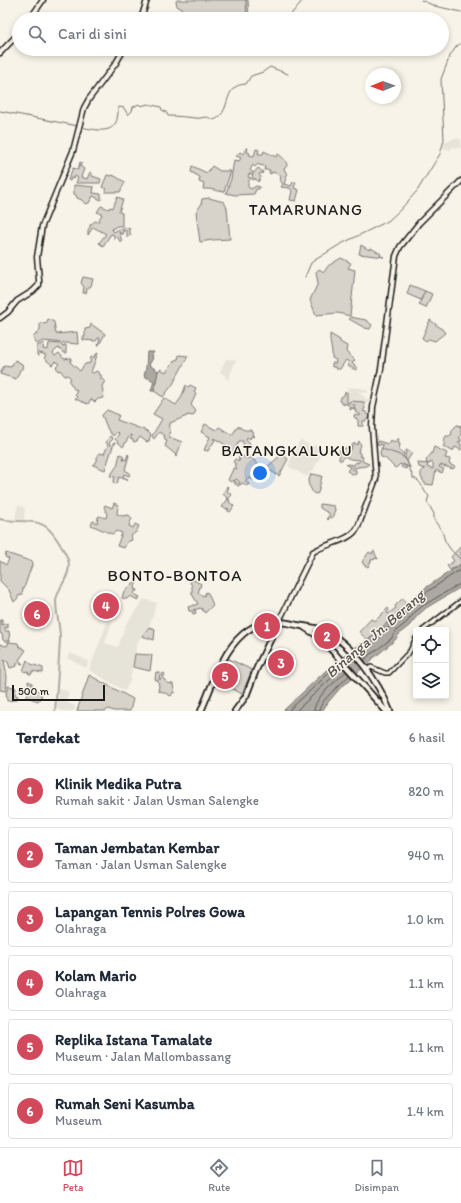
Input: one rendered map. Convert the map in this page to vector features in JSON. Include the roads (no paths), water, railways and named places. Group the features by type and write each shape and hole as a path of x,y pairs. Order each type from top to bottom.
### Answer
{"highway":[{"path":"236,711 245,697 279,622"},
{"path":"201,711 225,657 233,645 251,628 262,624 279,622 317,628 335,637 349,650 378,684 389,711"},
{"path":"304,626 321,638 356,678 389,711"}],"main road":[{"path":"36,12 44,0"},
{"path":"143,12 147,0"},
{"path":"0,54 12,41"},
{"path":"0,318 21,298 33,291 40,282 37,257 42,226 68,163 87,103 120,56"},
{"path":"279,622 313,552 348,537 355,532 358,527 376,479 372,427 373,407 380,370 396,256 400,247 419,223 461,181"},
{"path":"427,627 460,602"},
{"path":"366,670 371,667 389,673 408,653 413,644"}],"water":[{"path":"147,352 154,352 151,356 153,358 149,365 158,371 154,391 151,391 154,381 144,376"},
{"path":"461,564 461,587 426,608 418,615 395,640 375,657 373,657 373,659 351,678 350,681 342,686 322,711 283,711 336,661 372,637 421,591"}],"waterway":[{"path":"246,0 247,12"},
{"path":"293,12 303,0"},
{"path":"421,0 435,6 461,12"},
{"path":"305,277 311,263 339,245 388,221 417,191 440,154 444,140 441,79 450,56 456,47 461,43"},
{"path":"81,127 95,130 107,130 115,123 118,108 124,108 128,115 132,111 133,107 139,104 141,106 148,104 161,107 168,116 196,118 207,117 215,120 224,110 233,89 238,85 246,84 251,76 263,72 270,67 288,74"},
{"path":"0,111 78,126"},
{"path":"381,448 399,455 406,460 413,478 419,481 429,496 427,502 428,504"},
{"path":"429,505 434,514 434,520 442,531 445,541 451,550 461,560"},
{"path":"0,519 11,521 29,521 45,526 56,538 68,560 68,574 56,601 60,638 55,711"}],"place":[{"name":"Kolam Mario","path":"106,606"},
{"name":"Rumah Seni Kasumba","path":"37,614"},
{"name":"Klinik Medika Putra","path":"267,626"},
{"name":"Taman Jembatan Kembar","path":"327,636"},
{"name":"Lapangan Tennis Polres Gowa","path":"281,663"},
{"name":"Replika Istana Tamalate","path":"225,676"}],"district":[{"name":"TAMARUNANG","path":"306,209"},
{"name":"BATANGKALUKU","path":"287,450"},
{"name":"BONTO-BONTOA","path":"175,575"}],"water label":[{"name":"Binanga Jn. Berang","path":"375,634"}]}
